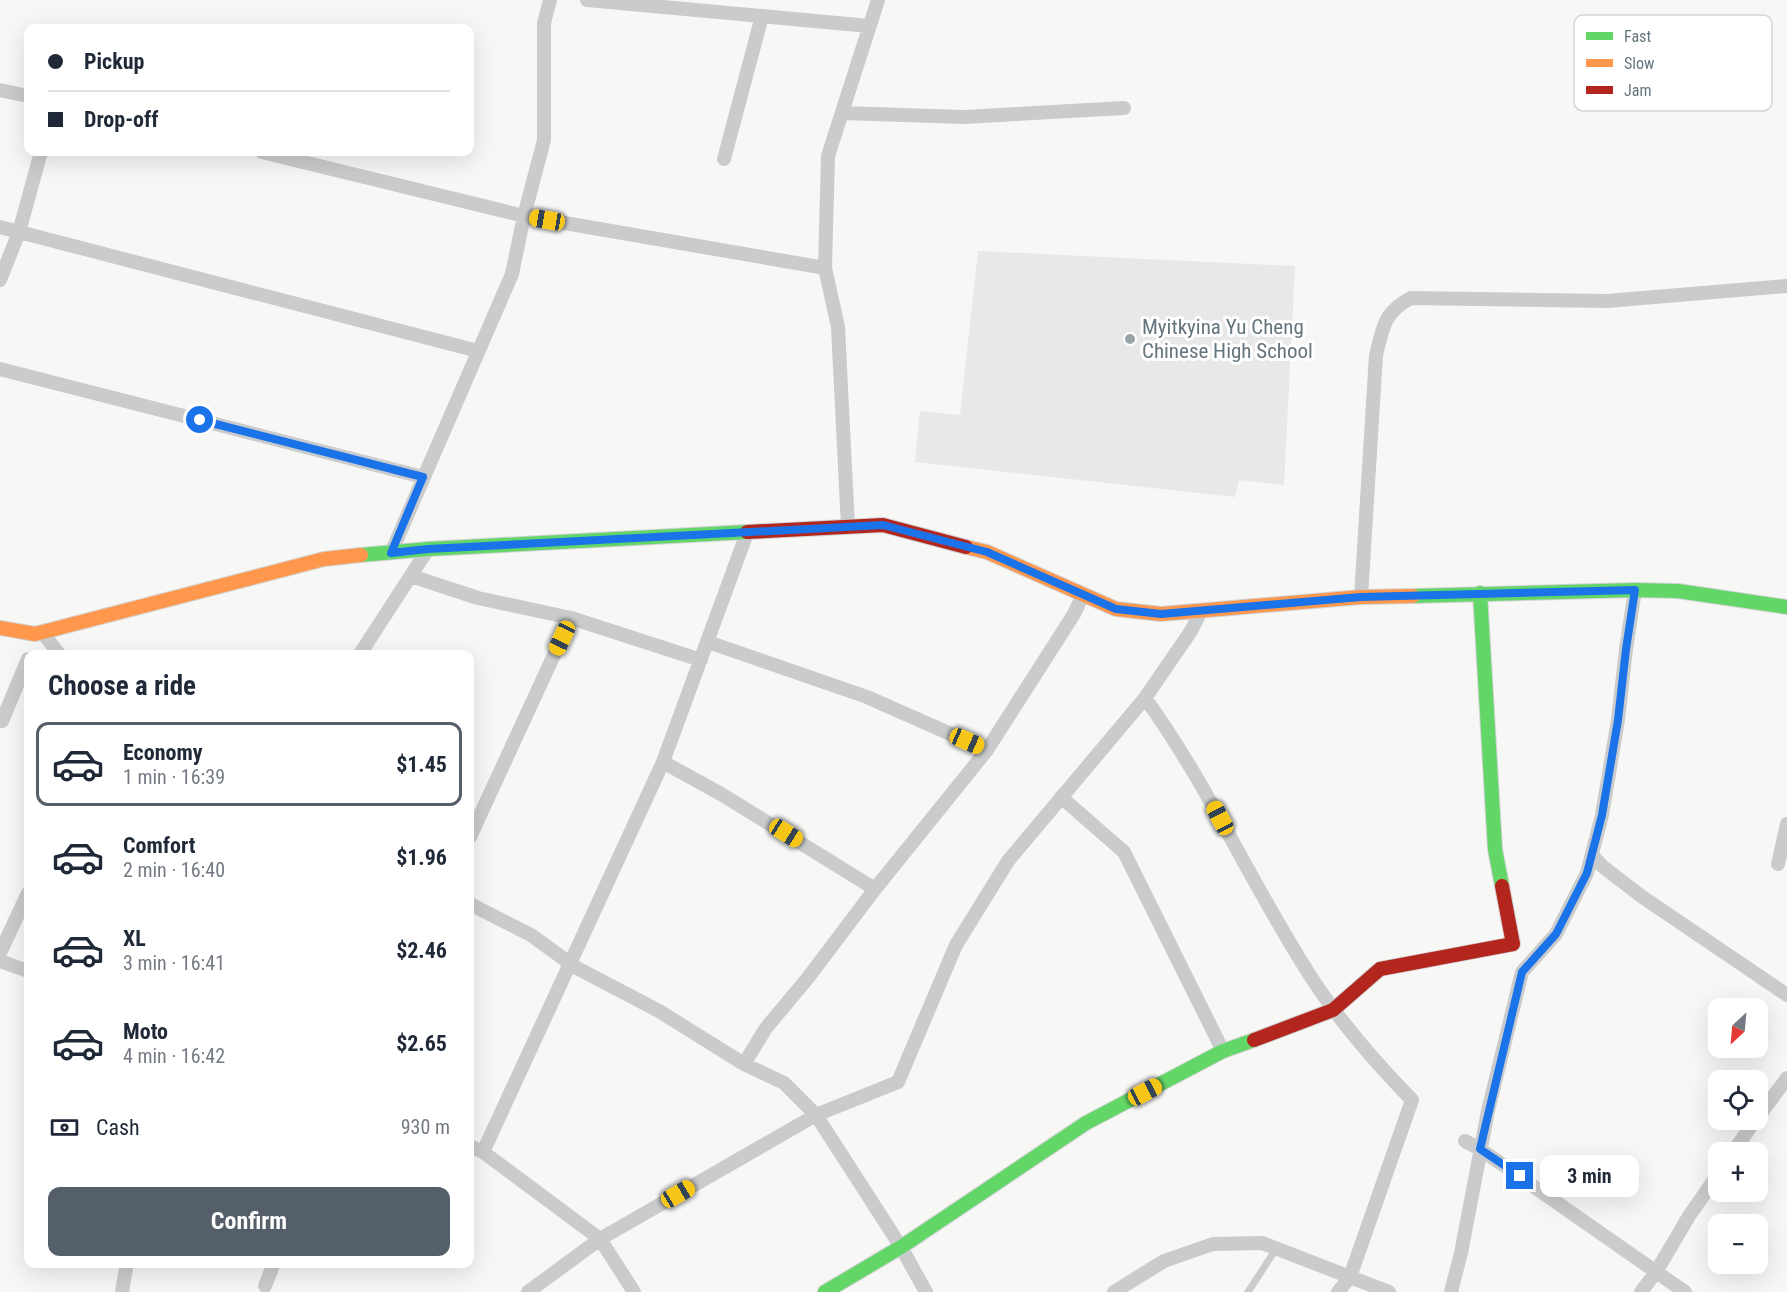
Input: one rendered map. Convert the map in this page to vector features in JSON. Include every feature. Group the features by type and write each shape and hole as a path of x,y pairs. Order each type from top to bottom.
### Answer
{"street":[{"path":"391,553 512,274 524,216 544,140 544,23 550,0"},
{"path":"587,0 869,26"},
{"path":"848,527 838,327 825,268 828,156 878,0"},
{"path":"724,159 762,16"},
{"path":"0,90 24,95"},
{"path":"843,113 964,117 1124,108"},
{"path":"0,280 19,232 40,156"},
{"path":"278,156 524,216 825,268"},
{"path":"0,227 478,351"},
{"path":"1361,597 1376,355 1383,327 1395,306 1412,298 1607,301 1787,286"},
{"path":"0,369 423,477"},
{"path":"0,628 39,633 324,559 428,549 883,525 987,552 1116,609 1161,614 1361,597 1635,590 1678,591 1787,608"},
{"path":"483,1152 663,762 747,533"},
{"path":"363,650 428,549"},
{"path":"411,576 478,598 571,618 701,660"},
{"path":"1451,1292 1461,1253 1480,1149 1522,972 1556,934 1587,873 1592,855 1602,815 1618,720 1635,590"},
{"path":"825,1292 901,1246 1086,1123 1223,1051 1333,1010 1380,969 1513,944 1495,849 1480,593"},
{"path":"744,1064 766,1028 807,980 875,889 987,750 1074,614 1083,595"},
{"path":"528,1292 600,1239 816,1115 898,1082 956,945 1008,861 1145,698 1191,631 1201,611"},
{"path":"474,828 571,618"},
{"path":"33,650 39,633"},
{"path":"39,633 55,650"},
{"path":"708,642 867,697 987,750"},
{"path":"2,721 24,669"},
{"path":"1145,698 1173,737 1285,936 1333,1010 1373,1060 1412,1100 1350,1277 1338,1292"},
{"path":"663,762 730,799 875,889"},
{"path":"1061,797 1124,852 1223,1051"},
{"path":"1778,864 1787,824"},
{"path":"1592,855 1602,866 1641,896 1787,995"},
{"path":"0,952 24,901"},
{"path":"474,905 531,935 571,964 659,1011 744,1064 784,1083 816,1115 901,1246 926,1292"},
{"path":"0,961 24,970"},
{"path":"1768,1103 1787,1078"},
{"path":"1465,1142 1480,1149 1685,1292"},
{"path":"474,1148 483,1152 600,1239 634,1292"},
{"path":"1641,1292 1708,1189"},
{"path":"1114,1292 1164,1261 1213,1244 1262,1243 1389,1292"},
{"path":"122,1292 126,1268"},
{"path":"265,1287 272,1268"}],"lane":[{"path":"1248,1292 1276,1249"}],"shaded area":[{"name":"Myitkyina Yu Cheng Chinese High School","path":"978,251 1295,266 1284,485 1239,480 1235,497 915,462 920,411 960,415"}],"traffic: fast":[{"path":"361,555 428,549 747,532"},
{"path":"1413,596 1635,590 1678,591 1787,607"},
{"path":"1480,593 1495,849 1502,886"},
{"path":"825,1292 901,1247 1086,1123 1223,1051 1254,1040"}],"traffic: slow":[{"path":"966,547 987,552 1116,609 1161,614 1361,597 1413,596"},
{"path":"0,628 35,634 324,559 361,555"}],"traffic: jam":[{"path":"747,532 883,525 966,547"},
{"path":"1254,1040 1333,1010 1380,969 1513,944 1502,886"}],"place":[{"name":"Myitkyina Yu Cheng Chinese High School","path":"1130,339"}],"route":[{"path":"200,420 423,477 391,553 428,549 883,525 987,552 1116,609 1161,614 1361,597 1635,590 1618,720 1602,815 1587,873 1556,934 1522,972 1480,1149 1520,1176"}]}
